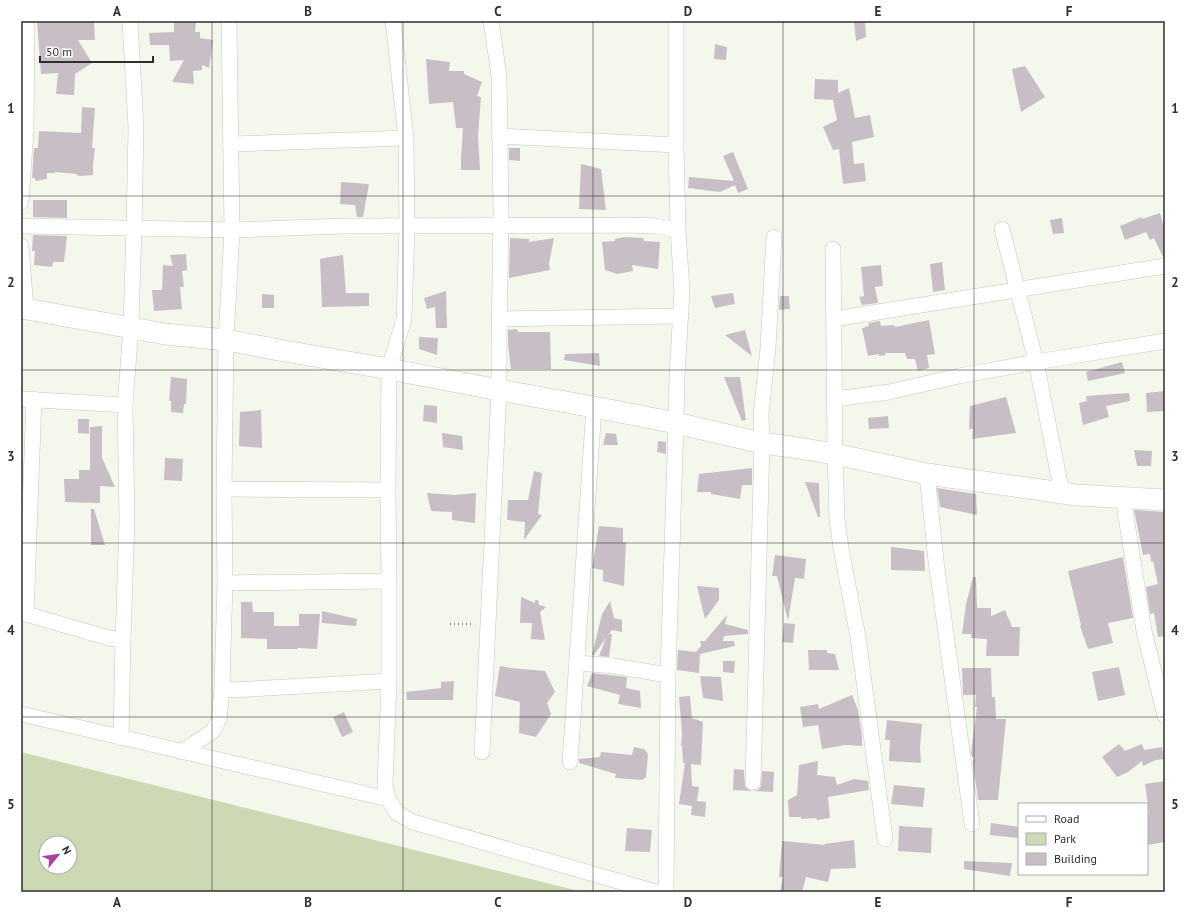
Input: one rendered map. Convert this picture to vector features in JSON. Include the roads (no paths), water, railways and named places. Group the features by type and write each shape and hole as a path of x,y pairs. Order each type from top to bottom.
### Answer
{"street":[{"path":"21,202 24,47 27,21"},
{"path":"121,738 127,519 124,405 131,327 136,127 130,21"},
{"path":"181,752 213,731 219,720 222,688 225,583 224,489 226,340 232,230 229,21"},
{"path":"393,21 406,138 407,226 404,319 389,369 389,681 385,786 388,799 397,813 413,822 656,892"},
{"path":"482,752 499,390 499,76 491,21"},
{"path":"666,892 668,675 677,376 682,291 681,256 678,230 676,144 676,21"},
{"path":"499,136 676,144"},
{"path":"231,144 406,138"},
{"path":"21,226 232,230 344,226 628,225 656,226 678,230"},
{"path":"1002,229 1036,362 1062,494"},
{"path":"753,782 762,443 761,415 768,348 774,237"},
{"path":"21,246 24,308 165,334 226,340 389,369 676,423 762,443 792,446 835,454 927,474 1062,494 1165,500"},
{"path":"833,249 837,520 858,637 885,839"},
{"path":"834,318 1165,266"},
{"path":"499,319 681,316"},
{"path":"835,399 889,392 959,376 1165,341"},
{"path":"123,640 109,638 24,614 29,551 26,484 27,399 124,405"},
{"path":"570,762 594,407"},
{"path":"927,474 936,561 972,824"},
{"path":"224,489 388,490"},
{"path":"1123,497 1144,631 1165,716"},
{"path":"225,583 389,581"},
{"path":"577,663 614,666 668,675"},
{"path":"222,688 234,690 389,681"},
{"path":"21,714 388,799"}]}
